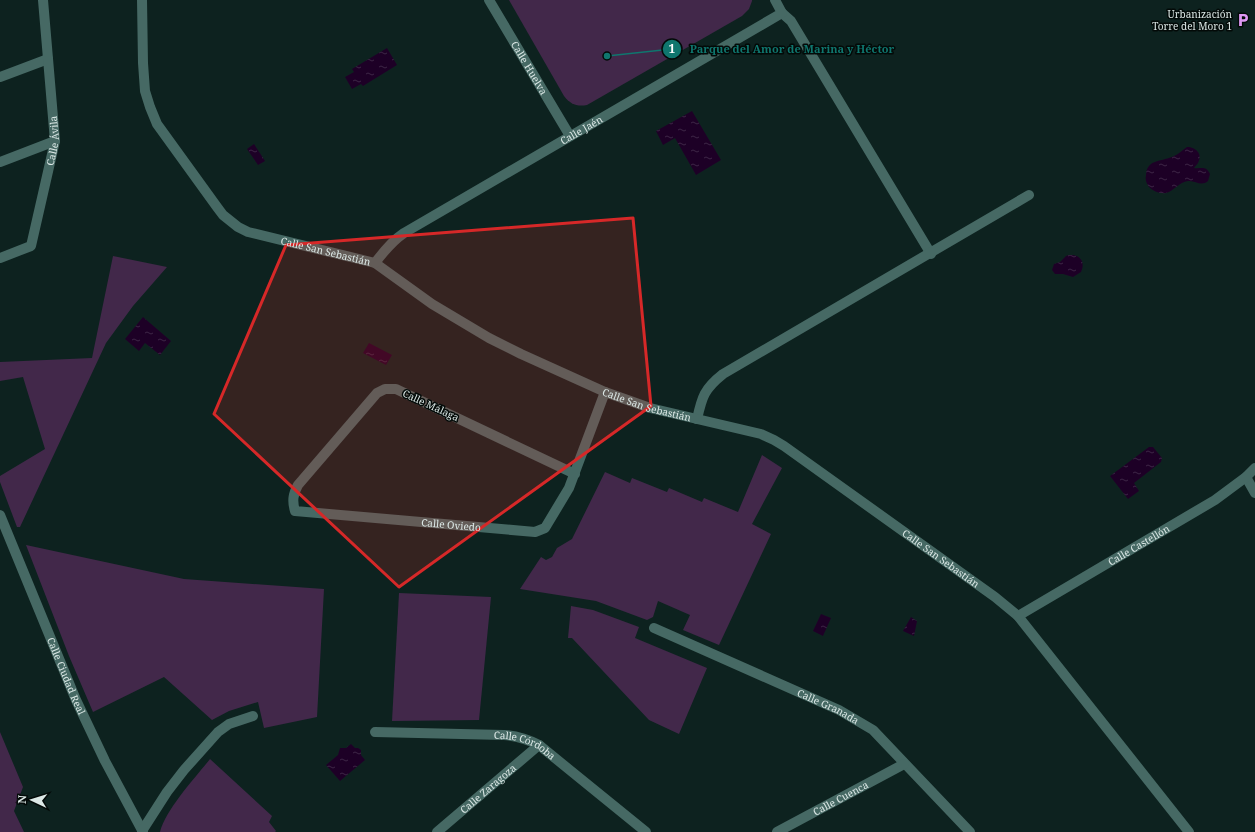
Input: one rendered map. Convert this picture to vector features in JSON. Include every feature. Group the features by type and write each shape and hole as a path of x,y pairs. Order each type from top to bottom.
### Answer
{"street":[{"name":"Calle Ávila","path":"0,258 31,246 55,141 43,0"},
{"name":"Calle San Sebastián","path":"142,0 145,91 157,124 223,215 238,227 248,232 375,263 432,304 489,338 604,392 650,408 761,434 774,440 988,592 1018,616 1189,832"},
{"name":"Calle Huelva","path":"489,0 570,136"},
{"path":"775,0 782,13 791,21 931,254"},
{"name":"Calle Jaén","path":"375,263 385,249 404,233 782,13"},
{"path":"0,78 48,59"},
{"path":"0,162 55,141"},
{"path":"697,419 702,398 708,388 723,374 931,254 1029,195"},
{"name":"Calle Málaga","path":"295,511 293,499 298,485 377,393 385,389 396,389 575,474"},
{"name":"Calle Oviedo","path":"295,511 535,532 545,528 569,488 604,392"},
{"name":"Calle Castellón","path":"1018,616 1203,507 1246,477 1255,468"},
{"path":"1246,477 1255,493"},
{"name":"Calle Ciudad Real","path":"0,515 76,700 105,761 143,832"},
{"name":"Calle Granada","path":"654,628 839,710 872,730 970,832"},
{"name":"Calle Ciudad Real","path":"143,832 167,792 184,770 218,732 229,724 253,716"},
{"name":"Calle Córdoba","path":"375,732 518,736 529,740 539,745 646,832"},
{"name":"Calle Zaragoza","path":"437,832 539,745"},
{"name":"Calle Cuenca","path":"777,832 904,764"}],"highlighted area":[{"path":"633,218 651,406 399,587 214,414 286,245"}],"shaded area":[{"path":"509,0 752,1 749,9 742,16 587,105 580,106 571,103 564,96"},
{"path":"113,256 167,267 133,306 106,343 20,527 17,527 0,482 0,476 45,449 23,377 0,381 0,362 92,358"},
{"path":"762,455 782,468 752,524 771,534 719,645 683,630 690,615 658,601 653,617 647,620 596,601 520,589 541,557 546,560 552,557 557,548 572,539 605,472 630,483 632,478 667,492 669,488 702,502 704,498 738,512"},
{"path":"26,545 184,579 324,589 317,717 264,728 258,702 229,711 212,720 164,677 93,712 69,656"},
{"path":"399,593 491,597 479,720 392,721"},
{"path":"571,606 593,610 639,627 635,638 707,668 679,734 649,720 572,638 568,638"},
{"path":"0,732 23,787 14,811 24,832 0,832"},
{"path":"210,759 272,816 269,822 276,831 275,832 160,832 168,814 189,784"}],"water":[{"path":"387,48 397,65 363,86 361,84 352,89 345,77 354,72 352,69"},
{"path":"692,111 721,160 696,175 675,138 663,145 656,131"},
{"path":"254,144 265,161 258,165 247,149"},
{"path":"1187,147 1193,148 1198,152 1200,157 1198,164 1194,168 1207,169 1210,174 1208,181 1205,183 1191,181 1185,182 1166,193 1152,190 1146,182 1147,170 1149,166 1156,161 1176,155"},
{"path":"1069,255 1079,257 1081,259 1083,265 1081,272 1073,277 1063,274 1055,274 1052,270 1054,264 1060,262"},
{"path":"143,317 171,341 160,355 145,343 139,351 125,339"},
{"path":"369,343 392,355 386,365 363,353"},
{"path":"1149,447 1153,447 1162,458 1161,462 1134,483 1139,491 1128,499 1110,476"},
{"path":"821,614 831,618 823,636 813,631"},
{"path":"911,617 917,621 914,636 903,631"},
{"path":"351,744 355,748 361,750 361,755 365,760 340,781 326,765 338,755 340,748 346,748"}],"place":[{"name":"Urbanización Torre del Moro 1","path":"1243,20"},
{"name":"Parque del Amor de Marina y Héctor","path":"607,56"}]}
